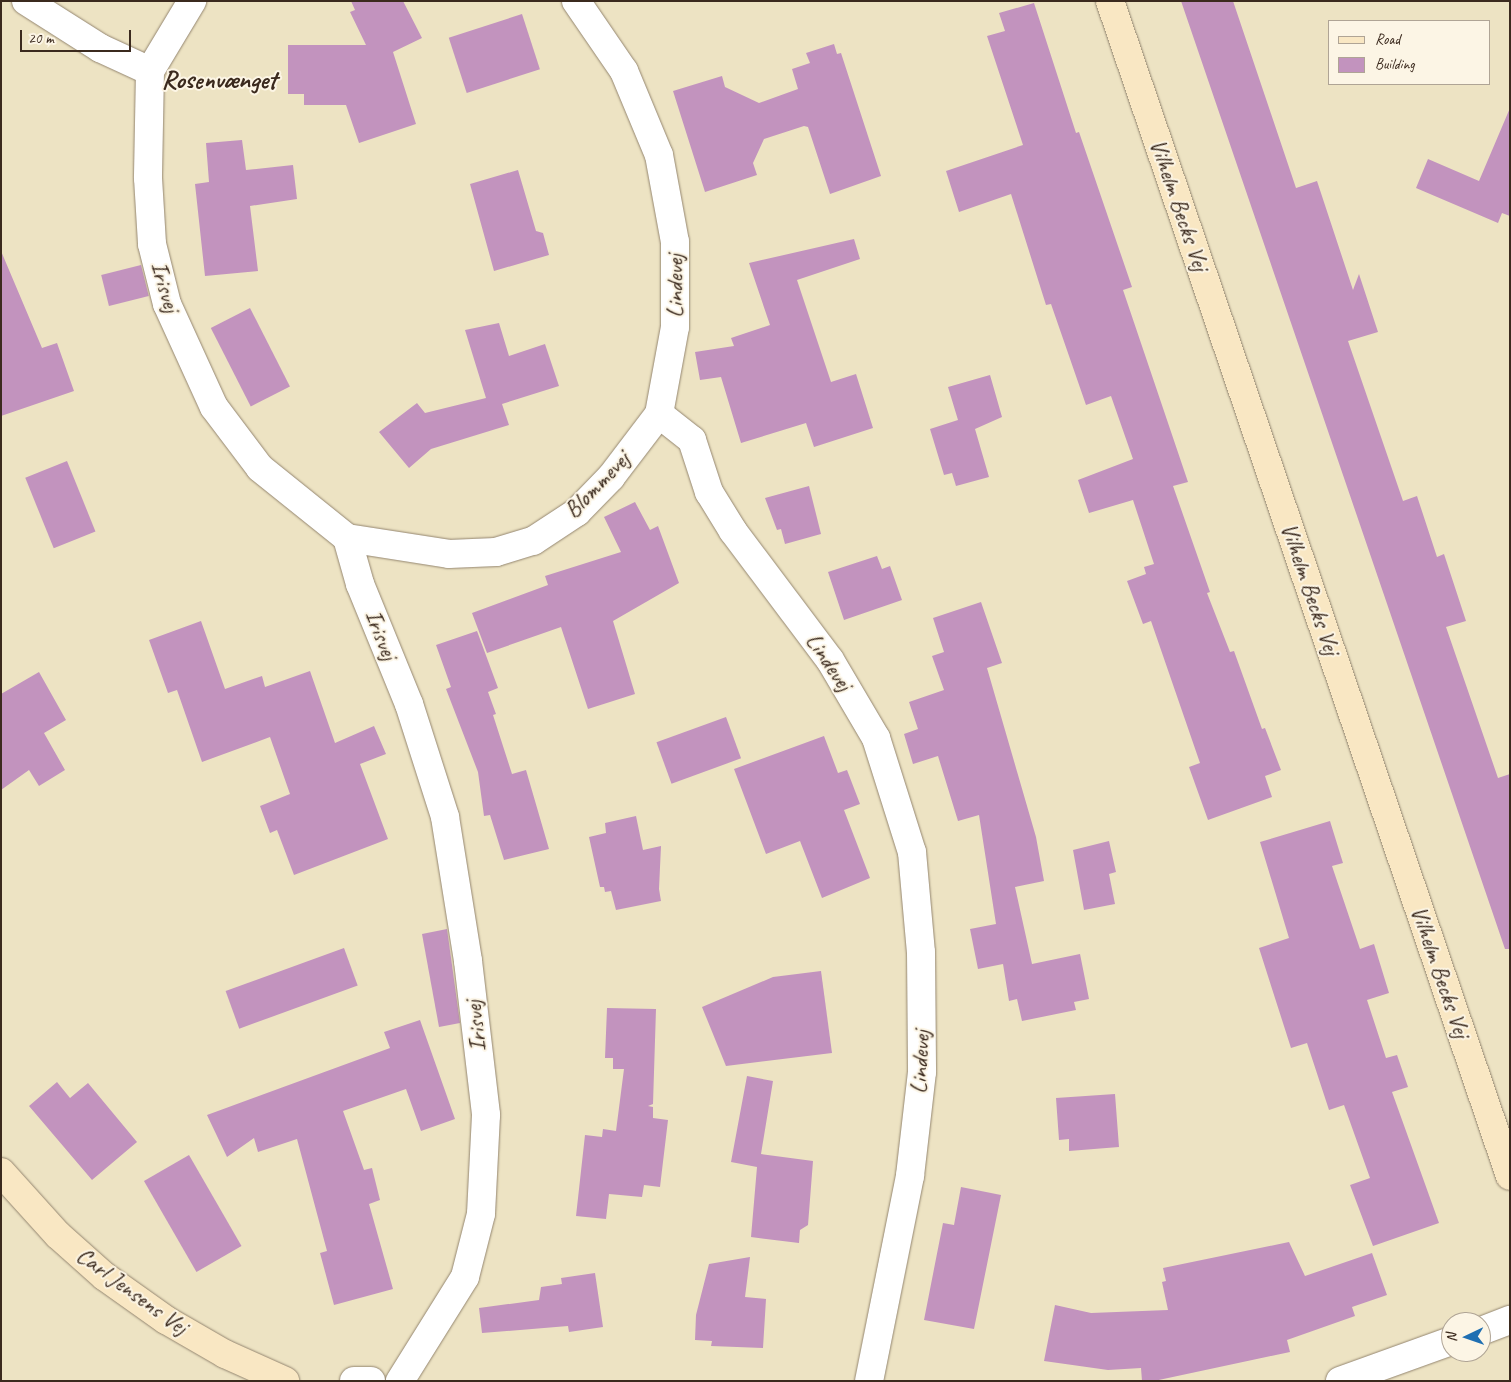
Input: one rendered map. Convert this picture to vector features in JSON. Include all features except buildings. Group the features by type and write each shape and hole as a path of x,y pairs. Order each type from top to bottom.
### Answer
{"street":[{"path":"26,1 100,48 150,71 178,19 192,1"},
{"name":"Lindevej","path":"576,1 624,71 659,155 674,242 675,327 659,414 692,440 709,492 733,531 830,660 876,738 912,852 922,952 922,1072 910,1176 869,1381"},
{"name":"Vilhelm Becks Vej","path":"1110,1 1510,1176"},
{"name":"Irisvej","path":"150,71 148,178 152,244 167,304 214,407 260,468 347,538 360,584 409,704 445,817 468,961 486,1115 481,1214 465,1276 400,1381"},
{"name":"Blommevej","path":"347,538 449,554 496,552 533,541 577,512 612,477 659,414"},
{"name":"Carl Jensens Vej","path":"1,1172 58,1235 104,1276 166,1320 225,1354 285,1381"},
{"path":"1491,1327 1510,1320"},
{"path":"1340,1381 1441,1345"},
{"path":"354,1381 371,1381"}],"district":[{"name":"Rosenvænget","path":"219,80"}]}
